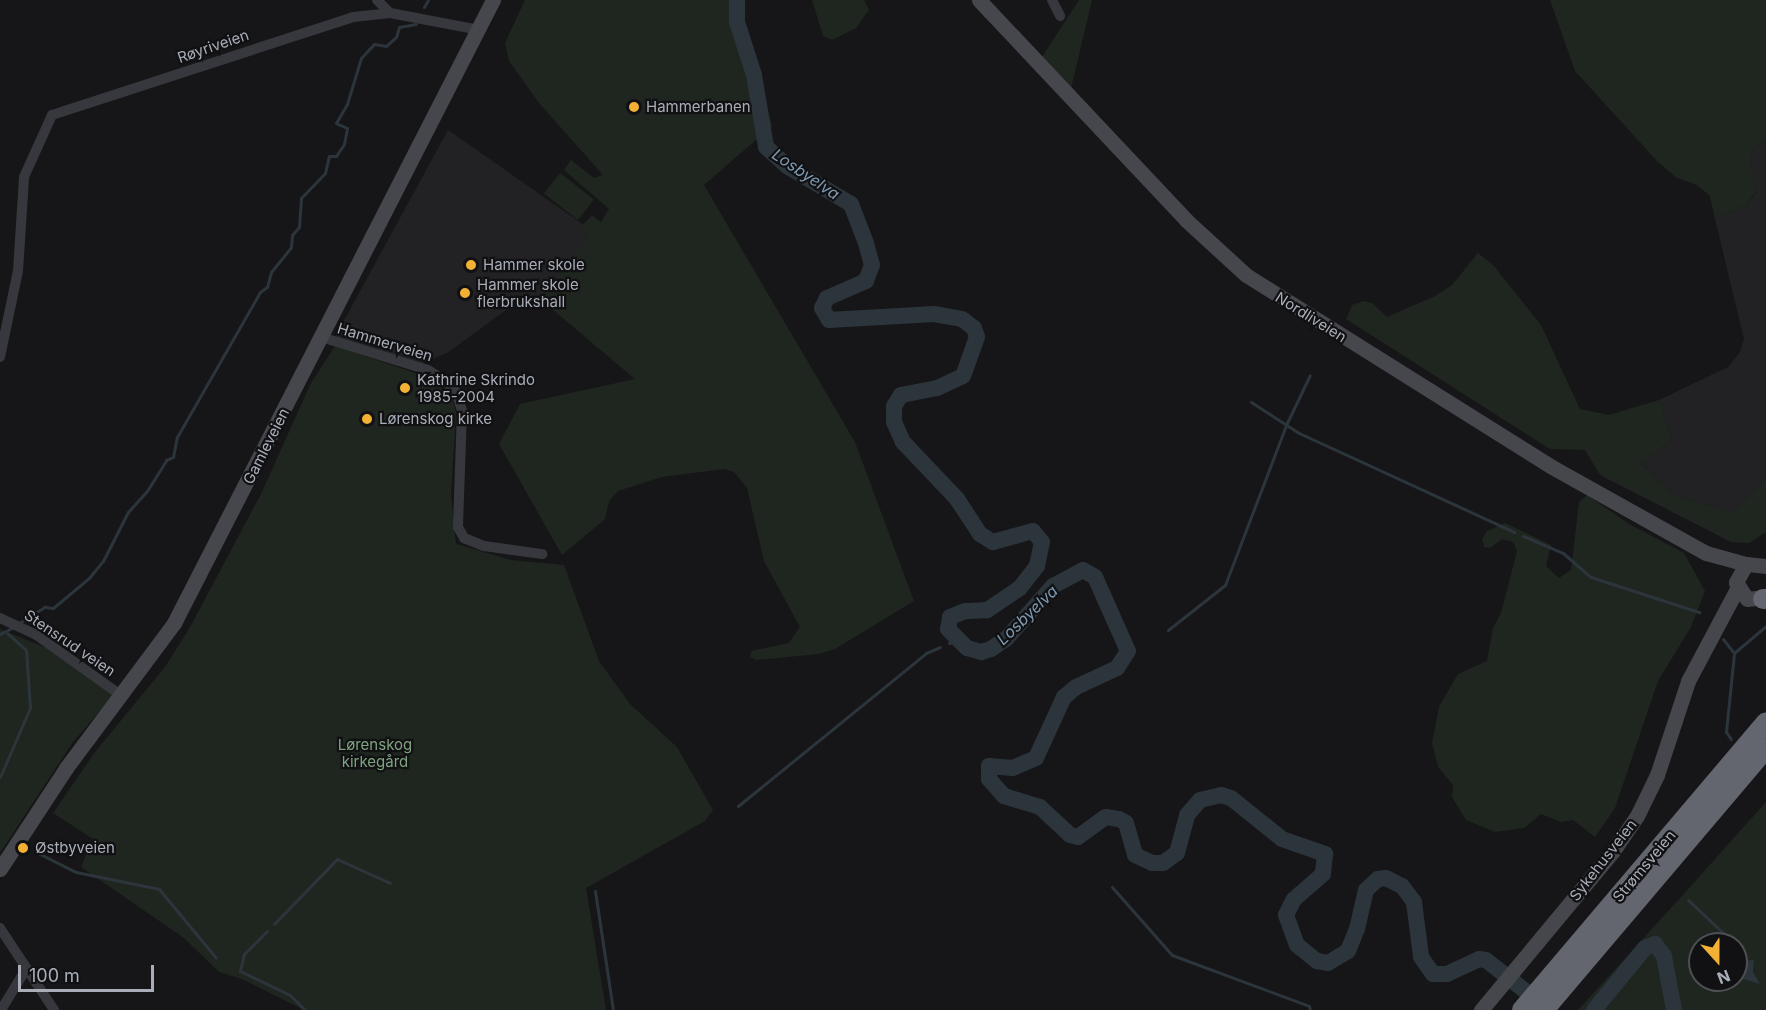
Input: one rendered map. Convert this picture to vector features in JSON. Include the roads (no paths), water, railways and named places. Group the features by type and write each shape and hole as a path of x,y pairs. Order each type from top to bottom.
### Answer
{"highway":[{"path":"1580,941 1638,862 1766,710"},
{"name":"Strømsveien","path":"1544,1010 1551,989 1580,941 1766,722"},
{"name":"Strømsveien","path":"1523,1009 1551,989 1630,909 1766,748"},
{"path":"1630,909 1766,759"}],"main road":[{"name":"Gamleveien","path":"0,869 66,768 154,656 186,603 494,0"},
{"name":"Nordliveien","path":"979,0 1186,220 1246,275 1552,466 1706,553 1747,599 1763,599"},
{"name":"Nordliveien","path":"1706,553 1759,562"},
{"name":"Sykehusveien","path":"1481,1010 1637,816 1658,774 1688,681 1720,626 1737,586 1740,570 1759,562"},
{"name":"Sykehusveien","path":"1720,626 1763,599"}],"street":[{"path":"377,0 390,12 480,30"},
{"path":"1052,0 1060,16"},
{"name":"Røyriveien","path":"0,357 18,272 24,177 49,119 59,111 289,37 353,17 390,12"},
{"name":"Hammerveien","path":"321,337 428,370 444,380 456,392 462,411 458,528 464,538 484,546 542,554"},
{"name":"Stensrud veien","path":"0,618 35,634 122,696"},
{"path":"0,928 54,1010"},
{"path":"1,1010 26,969"}],"waterway":[{"path":"424,7 428,0"},
{"name":"Losbyelva","path":"737,0 737,22 754,75 766,147 787,166 851,204 866,243 872,265 866,281 827,298 822,308 829,320 934,314 962,319 974,328 977,337 963,376 937,388 901,395 894,406 894,422 903,442 957,499 980,534 993,542 1033,531 1042,542 1037,566 1020,588 987,610 965,611 950,617 948,629 967,648 981,652 991,649 1006,639 1053,586 1083,570 1095,577 1128,651 1117,668 1076,687 1064,697 1036,758 1013,768 989,766 989,779 1004,796 1040,807 1070,835 1078,837 1106,817 1119,819 1126,823 1135,855 1152,863 1163,863 1177,853 1187,815 1200,800 1221,795 1231,798 1282,839 1325,854 1323,874 1294,899 1286,915 1297,945 1317,961 1328,963 1348,951 1357,929 1366,890 1378,879 1386,878 1402,886 1414,902 1421,957 1433,974 1447,974 1479,959 1486,960 1542,1004"},
{"path":"19,623 45,607 53,608 89,578 103,561 128,512 147,491 166,460 173,457 177,437 260,292 267,287 271,272 291,247 292,235 299,227 301,198 325,173 329,156 336,156 344,144 347,128 336,123 347,104 361,58 374,44 386,46 396,37 399,27 416,24"},
{"path":"1168,630 1225,585 1286,425 1310,375"},
{"path":"1251,402 1299,433 1514,532"},
{"path":"1523,536 1563,553 1591,577 1699,612"},
{"path":"1731,739 1726,732 1734,653 1766,626"},
{"path":"0,634 14,627"},
{"path":"0,777 30,708 26,650 7,633"},
{"path":"1723,639 1734,653"},
{"path":"949,643 956,640"},
{"path":"738,806 926,653 940,647"},
{"path":"38,853 76,872 159,889 216,958"},
{"path":"274,924 337,859 390,883"},
{"path":"1112,887 1172,955 1309,1006 1310,1010"},
{"path":"595,891 613,1010"},
{"path":"1688,900 1722,932"},
{"path":"267,931 244,954 240,971 290,995 305,1010"},
{"name":"Losbyelva","path":"1594,1010 1645,948 1655,944 1664,956 1674,1010"}],"place":[{"name":"Hammerbanen","path":"634,107"},
{"name":"Hammer skole","path":"471,265"},
{"name":"Hammer skole flerbrukshall","path":"465,293"},
{"name":"Kathrine Skrindo 1985-2004","path":"405,388"},
{"name":"Lørenskog kirke","path":"367,419"},
{"name":"Østbyveien","path":"23,848"}],"park label":[{"name":"Lørenskog kirkegård","path":"375,752"}]}
